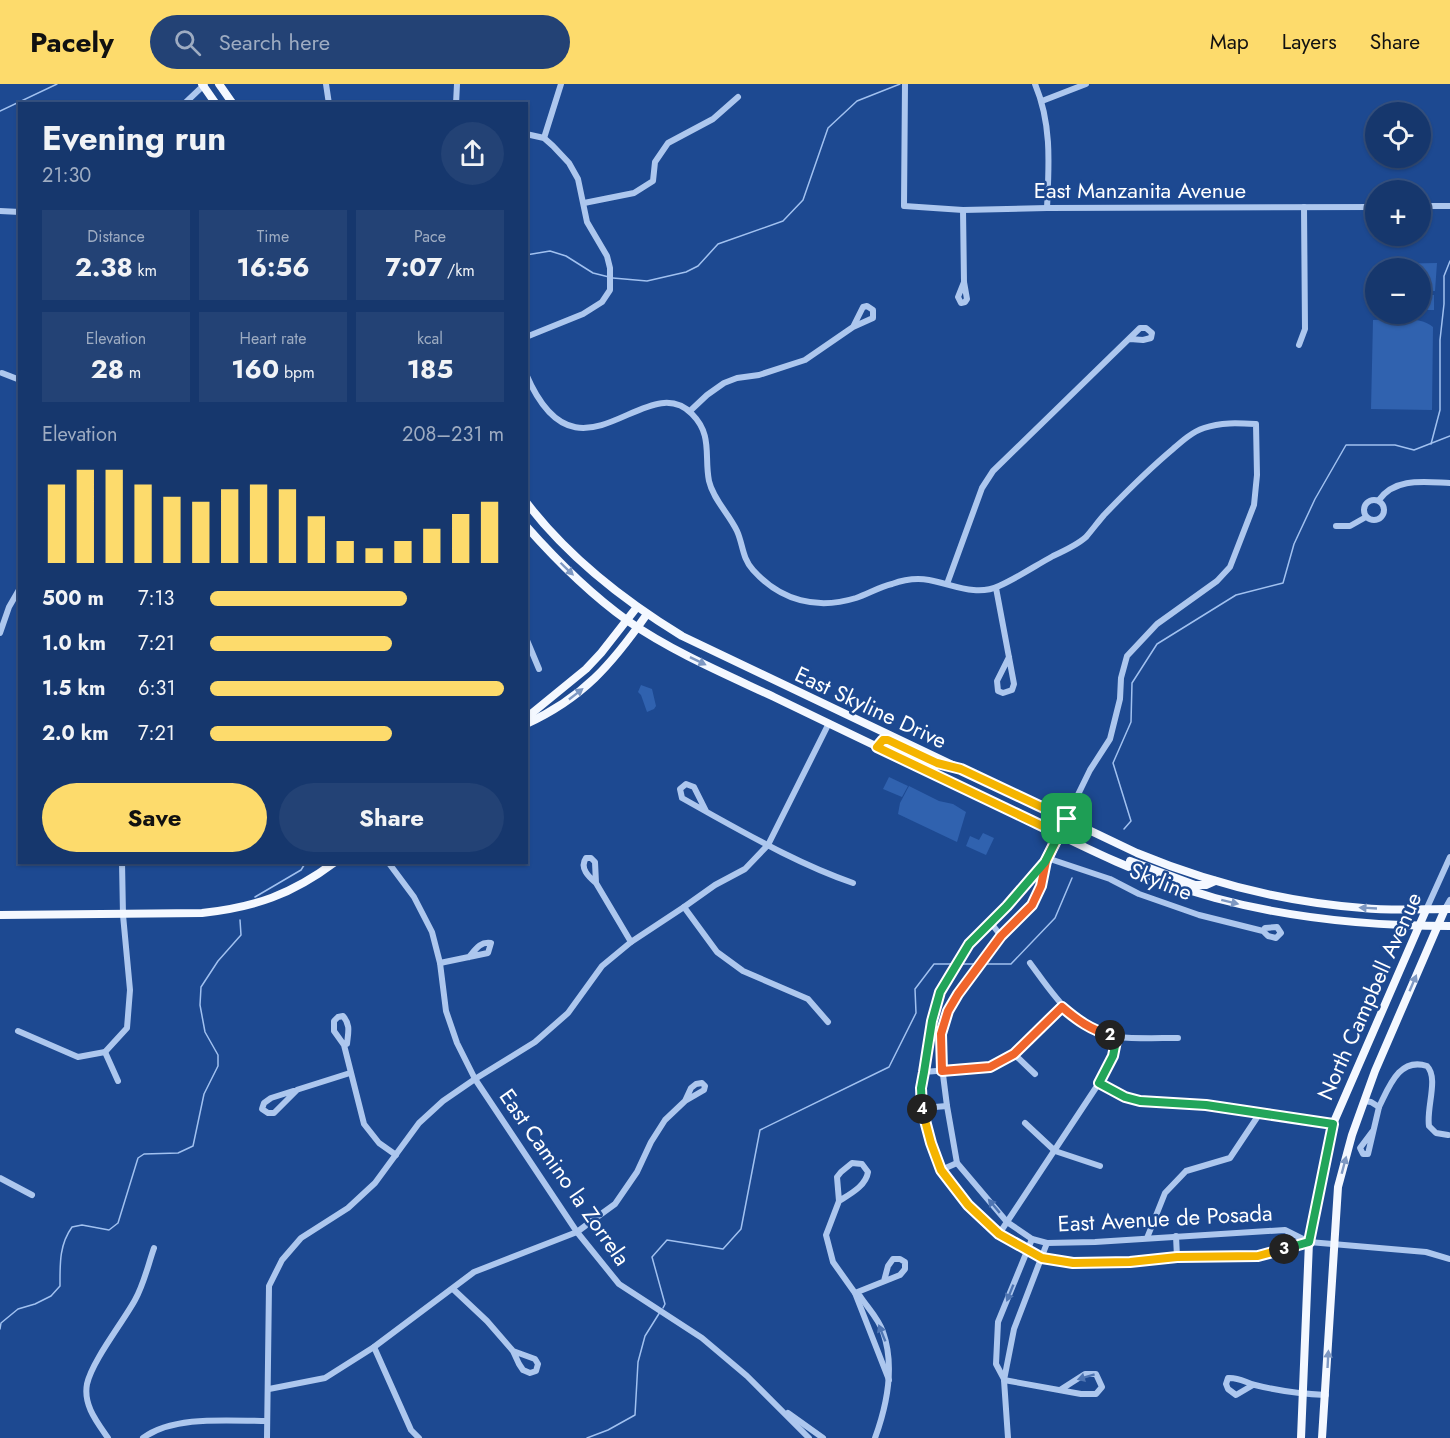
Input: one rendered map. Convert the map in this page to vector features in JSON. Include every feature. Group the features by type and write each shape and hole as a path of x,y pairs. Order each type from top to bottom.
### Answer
{"main road":[{"path":"219,84 232,102"},
{"path":"203,85 215,102"},
{"name":"East Skyline Drive","path":"528,504 559,540 584,564 637,607 682,636 1161,863 1237,888 1307,902 1363,908 1448,909"},
{"name":"East Skyline Drive","path":"528,528 566,568 627,620 674,649 1097,852 1177,885 1254,908 1327,921 1450,926"},
{"path":"528,716 586,669 637,607"},
{"path":"528,723 554,711 583,689 609,664 647,614"},
{"path":"877,747 883,740 888,740 937,763 961,769"},
{"path":"1097,852 1195,885 1206,885 1215,881"},
{"path":"0,915 202,913 252,906 290,891 332,864"},
{"name":"North Campbell Avenue","path":"1322,1438 1338,1187 1352,1135 1375,1071 1437,926 1448,909"},
{"name":"North Campbell Avenue","path":"1301,1438 1309,1242 1333,1124 1426,910"}],"street":[{"path":"326,84 329,102"},
{"path":"456,102 457,84"},
{"path":"544,138 561,84"},
{"name":"East Manzanita Avenue","path":"906,84 904,206 963,210 1365,207"},
{"path":"1035,84 1042,101 1048,131 1050,162 1047,208"},
{"path":"1042,101 1086,84"},
{"path":"186,102 203,85"},
{"path":"584,202 634,193 653,182 655,162 668,143 713,119 738,96"},
{"path":"528,135 544,138 569,163 578,179 587,222 609,262 610,290 602,302 583,314 528,336"},
{"path":"1431,206 1450,206"},
{"path":"1299,345 1305,329 1304,207"},
{"path":"963,210 964,282"},
{"path":"0,211 18,212"},
{"path":"690,411 724,383 737,378 759,375 805,360 853,327"},
{"path":"947,584 982,488 993,471 1130,339"},
{"path":"2,373 18,379"},
{"path":"528,378 537,398 548,411 574,427 588,428 604,425 642,408 658,404 677,405 690,411 700,423 705,435 710,484 738,533 744,557 753,570 777,591 802,601 828,604 858,597 890,584 908,580 927,580 947,584 961,590 996,588 1009,657 1014,684 1012,690 1003,693 998,691 997,681 1009,657"},
{"name":"East Avenue de Posada","path":"996,588 1084,538 1144,473 1189,435 1202,428 1221,423 1256,424 1257,475 1254,505 1230,567 1217,581 1158,624 1128,656 1120,678 1120,699 1110,739 1090,770 1046,860 969,944 940,992 932,1021 921,1088 922,1108 941,1170 968,1205 999,1234 1042,1258 1073,1263 1157,1260 1177,1257 1258,1256 1309,1242 1426,1252 1450,1259"},
{"path":"1379,500 1385,490 1403,483 1450,483"},
{"path":"1336,526 1350,526 1366,517 1375,520 1383,515 1384,505 1379,500 1372,499 1366,503 1364,510 1366,517"},
{"path":"0,633 9,607 18,591"},
{"path":"528,643 539,669"},
{"path":"267,1438 269,1286 282,1260 301,1238 348,1208 362,1195 375,1182 419,1123 443,1101 535,1042 568,1013 603,966 631,942 715,885 745,869 768,845 829,723"},
{"path":"706,811 693,787 686,784 680,789 682,798 768,845 820,872 853,883"},
{"name":"North Campbell Avenue","path":"1426,910 1450,857"},
{"name":"East Avenue de Posada","path":"1046,860 1041,886 1032,905 1001,936 958,994 948,1011 941,1034 942,1071 957,1163 1007,1222 1032,1239 1047,1243 1285,1230 1309,1242"},
{"name":"Skyline","path":"1046,860 1110,879 1139,894 1199,915 1263,931"},
{"path":"18,1031 78,1057 105,1052 127,1028 130,990 123,915 122,864"},
{"name":"East Camino la Zorrela","path":"389,864 415,900 432,932 440,963 446,1011 457,1043 475,1079 577,1232 620,1284 702,1338 747,1376 809,1438"},
{"path":"596,883 631,942"},
{"name":"North Campbell Avenue","path":"1448,909 1450,900"},
{"path":"684,907 717,952 743,971 808,999 828,1022"},
{"path":"991,922 1001,936"},
{"path":"440,963 469,957"},
{"path":"1030,963 1062,1007 1098,1032 1117,1036 1178,1038"},
{"path":"924,1072 990,1067 1014,1054 1062,1007"},
{"path":"999,1234 1099,1083 1113,1056 1117,1036"},
{"path":"344,1046 364,1124 379,1143 396,1155"},
{"path":"105,1052 118,1081"},
{"path":"1014,1054 1035,1074"},
{"path":"1372,1132 1379,1107 1399,1071 1409,1065 1427,1066 1433,1076 1430,1126 1436,1133 1450,1136"},
{"path":"297,1090 274,1113 268,1113 262,1109 264,1103 271,1098 350,1073"},
{"path":"1099,1083 1125,1097 1140,1101 1206,1105 1333,1124"},
{"path":"269,1389 325,1378 374,1347 474,1272 577,1232 615,1204 637,1172 644,1154 661,1127 685,1101"},
{"path":"1364,1101 1379,1107"},
{"path":"922,1108 947,1106"},
{"path":"1147,1238 1165,1193 1186,1172 1230,1158 1260,1113"},
{"path":"1025,1123 1055,1150 1100,1166"},
{"path":"941,1170 957,1163"},
{"path":"839,1201 859,1187 867,1178 868,1172 862,1164 852,1164 837,1177 839,1201 826,1235 833,1262 855,1293 889,1380"},
{"path":"0,1178 32,1195"},
{"path":"1176,1236 1177,1257"},
{"path":"1004,1380 996,1364 998,1322 1032,1239"},
{"path":"1008,1438 1004,1380 1014,1328 1047,1243"},
{"path":"108,1438 90,1410 87,1401 87,1384 95,1366 136,1299 154,1248"},
{"path":"855,1293 884,1281"},
{"path":"453,1288 487,1321 513,1351"},
{"path":"855,1293 860,1296 883,1330 889,1357 889,1380 875,1438"},
{"path":"374,1347 411,1430 419,1438"},
{"path":"1004,1380 1081,1395 1096,1394 1102,1387 1096,1374 1085,1374 1060,1390"},
{"path":"1253,1385 1303,1394 1326,1395"},
{"name":"East Camino la Zorrela","path":"782,1411 789,1413 823,1438"},
{"path":"143,1438 171,1425 208,1421 267,1421"}],"shaded area":[{"path":"1431,263 1437,263 1435,291 1431,291"},
{"path":"1431,295 1434,295 1434,310 1431,310"},
{"path":"1373,324 1428,324 1433,327 1432,410 1371,409"},
{"path":"641,685 652,689 656,706 647,712 638,692"},
{"path":"889,777 908,786 902,797 883,789"},
{"path":"909,786 939,801 953,804 966,812 957,842 898,814 900,803"},
{"path":"983,833 994,838 986,855 966,846 970,836 979,840"}],"waterway":[{"path":"19,102 57,84"},
{"path":"613,278 647,281 686,272 698,266 718,244 783,221 803,200 828,128 857,101 900,84"},
{"path":"0,111 18,102"},
{"path":"528,255 550,251 566,256 593,273 609,277"},
{"path":"1431,444 1440,410 1440,340 1444,276 1450,261"},
{"path":"1124,829 1131,821 1113,763 1131,722 1132,683 1157,644 1236,595 1283,583 1294,544 1315,499 1346,445 1395,445 1414,450 1450,436"},
{"path":"255,897 301,870 305,864"},
{"path":"984,964 1011,964 1055,918 1072,878"},
{"path":"0,1329 1,1323 18,1309 51,1296 60,1286 62,1248 72,1227 82,1225 109,1230 118,1223 138,1158 144,1154 178,1153 193,1146 204,1094 218,1066 218,1055 205,1032 200,1005 201,987 218,961 241,935 240,920"},
{"path":"663,1308 665,1304 652,1257 667,1240 723,1249 741,1229 760,1130 889,1067 916,1013 915,989 934,964 955,964"},
{"path":"960,964 976,964"},
{"path":"587,1438 608,1430 635,1415 638,1362 645,1336 660,1312"}],"route":[{"path":"1067,819 961,769 937,763 888,740 883,740 877,747 1059,834 1047,858 1045,862 1044,878 1032,905 1001,936 948,1011 941,1034 942,1071 990,1067 1014,1054 1062,1007 1098,1032 1117,1036 1113,1056 1099,1083 1125,1097 1140,1101 1206,1105 1333,1124 1309,1242 1258,1256 1177,1257 1157,1260 1073,1263 1042,1258 999,1234 968,1205 941,1170 922,1108 921,1088 932,1021 940,992 969,944 1007,906 1045,862 1067,819"}]}
